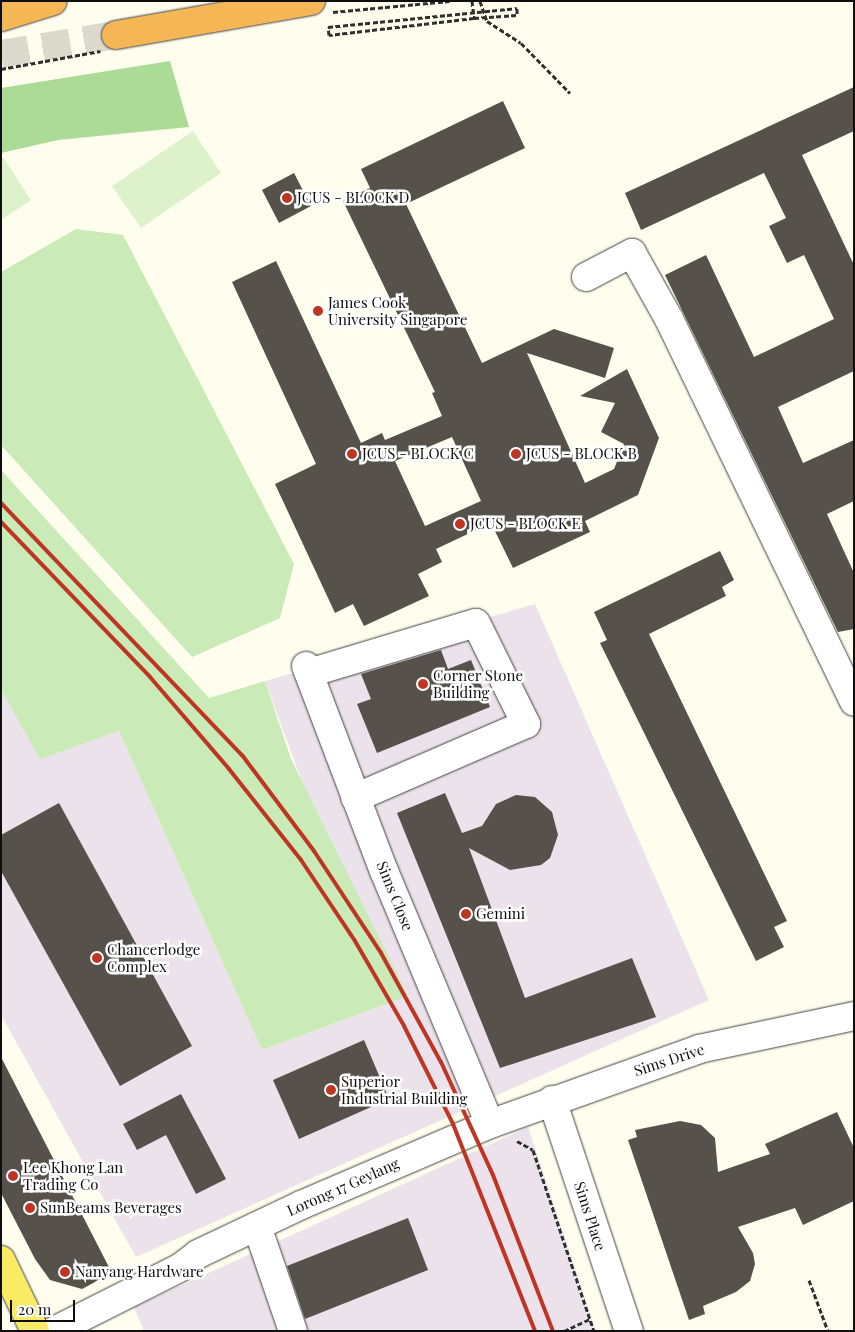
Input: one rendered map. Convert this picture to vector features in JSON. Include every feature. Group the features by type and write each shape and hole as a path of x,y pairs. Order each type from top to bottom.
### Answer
{"highway":[{"path":"1,18 53,1"},
{"path":"116,35 311,1"}],"main road":[{"path":"1,1260 41,1329"}],"street":[{"path":"586,277 632,253 669,320 854,702"},
{"name":"Sims Close","path":"355,798 526,724 476,623 307,670 355,798 490,1124"},
{"name":"Sims Drive","path":"490,1124 552,1100 699,1049 854,1016"},
{"name":"Sims Place","path":"552,1100 629,1331"},
{"name":"Lorong 17 Geylang","path":"41,1329 178,1258 198,1254 257,1226 490,1124"},
{"path":"257,1226 293,1331"}],"path":[{"path":"472,1 474,18"},
{"path":"480,1 481,12 487,21 521,43 570,93"},
{"path":"517,8 517,15 329,34 328,28 481,12 517,8"},
{"path":"490,1124 497,1140 513,1139 533,1150 594,1331"},
{"path":"809,1280 828,1331"},
{"path":"564,1331 590,1319"}],"shaded area":[{"path":"535,604 709,1000 136,1257 1,1015 1,690 40,758 119,731 262,1050 384,1005 265,681"},
{"path":"528,1127 596,1331 144,1331 134,1307"}],"green space":[{"path":"170,61 189,127 58,140 1,153 1,88"},
{"path":"193,131 221,173 141,228 112,186"},
{"path":"3,157 31,200 1,220 1,159"},
{"path":"76,229 123,235 294,564 280,618 192,657 1,445 1,272"},
{"path":"1,470 209,698 265,681 291,759 408,996 262,1050 119,731 40,759 1,690"}],"building":[{"path":"854,87 854,131 802,155 854,265 854,371 778,407 803,463 854,440 854,501 827,514 854,573 854,629 838,632 665,275 706,255 754,357 834,319 804,255 787,263 769,226 786,218 764,173 641,230 625,193"},
{"path":"503,101 525,148 406,204 482,363 554,329 614,348 605,378 527,353 585,483 614,469 624,444 601,432 615,403 580,396 627,369 659,438 638,495 585,521 590,532 513,568 491,523 436,549 442,562 418,574 429,596 364,626 353,604 335,613 275,484 316,464 232,282 276,261 361,443 382,433 385,440 442,416 432,393 435,392 343,201 370,188 361,169","holes":["452,437 481,501 425,526 395,461"]},
{"name":"JCUS - BLOCK D","path":"294,173 311,206 279,223 262,190"},
{"path":"720,551 734,580 722,587 726,596 649,634 787,921 774,927 784,947 756,961 600,643 607,640 594,612"},
{"name":"Corner Stone Building","path":"441,650 448,669 471,660 490,707 377,753 357,704 371,699 361,674"},
{"name":"Gemini","path":"445,793 462,833 482,826 496,804 516,795 535,797 552,812 558,835 550,858 541,865 510,870 469,848 525,998 632,958 656,1017 500,1068 397,813"},
{"name":"Chancerlodge Complex","path":"59,803 192,1046 120,1086 1,871 1,835"},
{"name":"Superior Industrial Building","path":"364,1040 389,1099 299,1139 273,1080"},
{"path":"1,1057 112,1273 82,1289 50,1280 35,1259 1,1193"},
{"path":"181,1094 226,1179 196,1194 166,1135 137,1150 123,1124"},
{"path":"837,1112 854,1148 854,1201 803,1225 795,1208 738,1227 753,1253 755,1264 750,1281 736,1292 703,1306 705,1314 689,1320 628,1140 637,1137 635,1130 680,1121 701,1125 715,1138 718,1172 770,1154 765,1144"},
{"path":"408,1218 428,1270 305,1319 287,1266"}],"tunnel":[{"path":"1,54 116,35"}],"railway":[{"path":"1,503 242,755 314,851 381,953 441,1062 493,1175 553,1331"},
{"path":"1,522 150,677 229,769 301,860 355,941 404,1026 453,1124 535,1331"}],"place":[{"name":"JCUS - BLOCK D","path":"287,198"},
{"name":"James Cook University Singapore","path":"318,311"},
{"name":"JCUS - BLOCK C","path":"352,454"},
{"name":"JCUS - BLOCK B","path":"516,454"},
{"name":"JCUS - BLOCK E","path":"460,524"},
{"name":"Corner Stone Building","path":"423,684"},
{"name":"Gemini","path":"466,914"},
{"name":"Chancerlodge Complex","path":"97,958"},
{"name":"Superior Industrial Building","path":"331,1090"},
{"name":"Lee Khong Lan Trading Co","path":"13,1176"},
{"name":"SunBeams Beverages","path":"30,1208"},
{"name":"Nanyang Hardware","path":"65,1272"}]}
